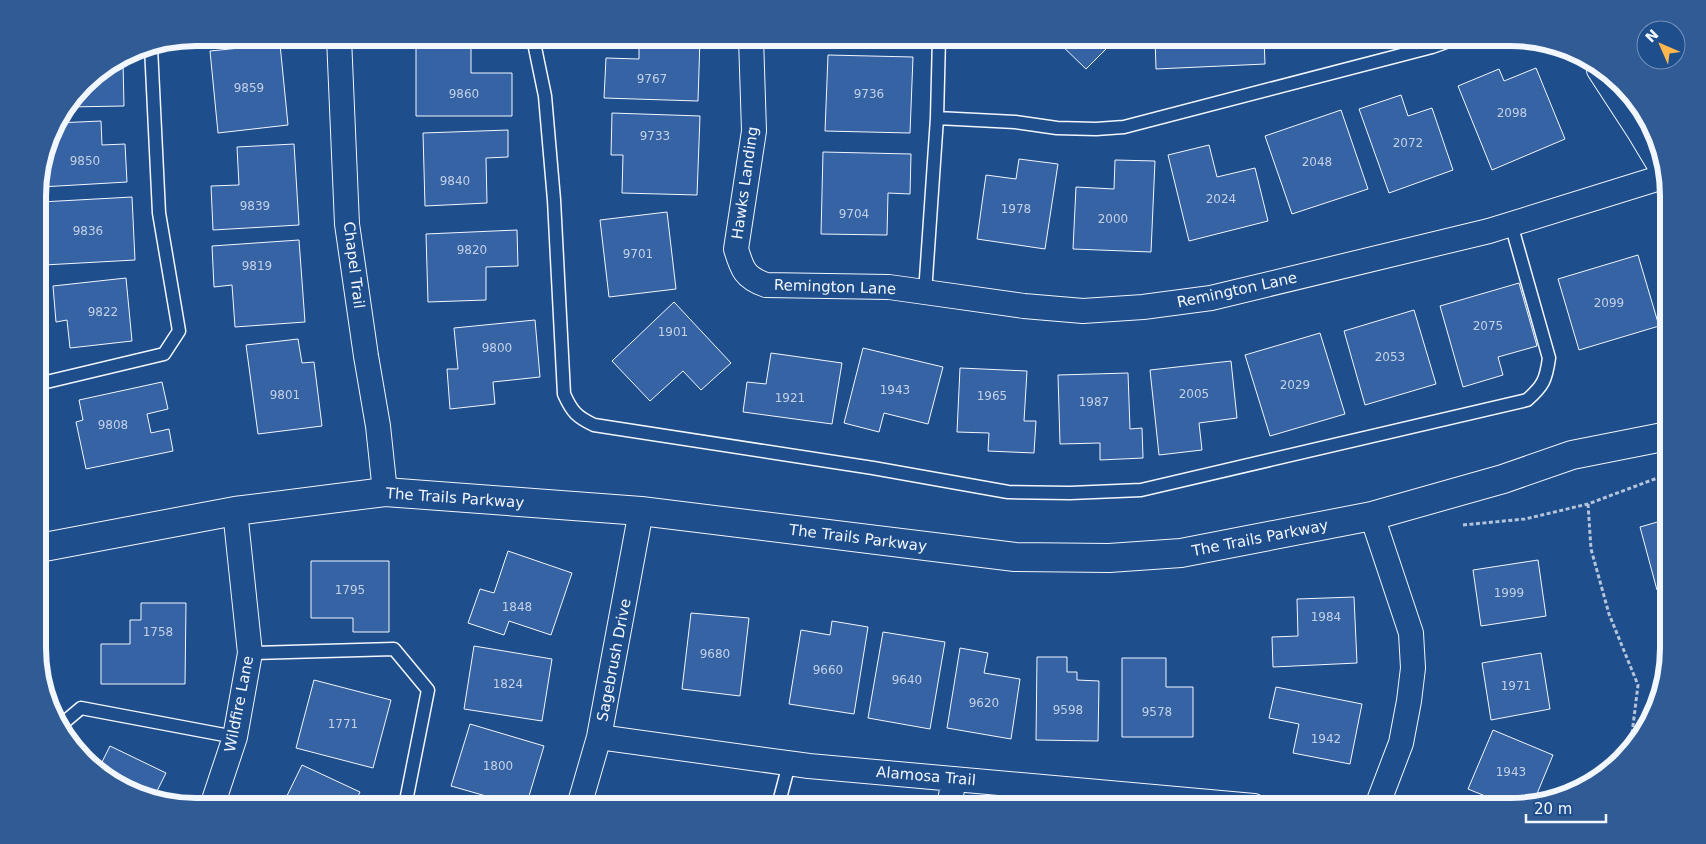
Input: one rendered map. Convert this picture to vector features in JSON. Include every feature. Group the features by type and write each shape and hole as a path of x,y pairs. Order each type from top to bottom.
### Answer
{"street":[{"name":"Chapel Trail","path":"339,47 347,224 378,426 386,492"},
{"name":"Hawks Landing","path":"742,268 736,249 754,131 750,47"},
{"path":"1607,83 1654,155"},
{"name":"Remington Lane","path":"742,268 753,280 766,285 889,287 1024,306 1083,311 1143,307 1211,298 1489,231 1658,173"},
{"name":"The Trails Parkway","path":"46,547 236,510 386,492 641,511 1015,557 1109,558 1181,553 1372,516 1502,479 1572,455 1660,438"},
{"name":"Wildfire Lane","path":"215,798 235,737 250,653 236,510"},
{"name":"Sagebrush Drive","path":"581,798 599,737 641,511"},
{"path":"1372,516 1412,633 1413,668 1401,743 1380,797"},
{"name":"Alamosa Trail","path":"599,737 789,764 954,779 1119,797"},
{"path":"951,797 954,779"}],"lane":[{"path":"925,292 937,118 939,46"},
{"path":"937,118 1014,122 1057,128 1096,129 1124,126 1432,46"},
{"path":"535,47 545,96 554,200 564,394 570,407 579,418 594,425 873,468 1008,492 1142,490 1527,400 1541,388 1547,376 1549,358 1511,224"},
{"path":"47,382 164,354 179,331 159,213 150,54"},
{"path":"250,653 394,649 428,690 407,798"},
{"path":"65,721 81,708 235,737"},
{"path":"780,798 789,764"}],"path":[{"path":"1463,525 1525,519 1588,504 1660,477"},
{"path":"1588,504 1591,549 1609,614 1638,685 1632,734"}],"building":[{"path":"1063,46 1109,46 1086,69"},
{"path":"1155,46 1264,46 1265,64 1156,69"},
{"path":"250,47 280,47 288,125 218,133 210,51"},
{"path":"416,47 471,47 471,73 512,73 512,116 416,116"},
{"path":"639,47 700,47 698,101 604,98 606,58 639,59"},
{"path":"828,55 913,57 910,133 825,131"},
{"path":"123,65 124,106 77,107 90,90"},
{"path":"1536,68 1565,139 1492,170 1458,86 1499,69 1504,81"},
{"path":"1401,95 1408,116 1432,108 1453,170 1389,193 1359,109"},
{"path":"1341,110 1368,189 1292,214 1265,136"},
{"path":"612,113 700,116 697,195 622,193 623,155 611,155"},
{"path":"101,121 102,145 125,144 127,182 47,187 51,158 65,123"},
{"path":"508,130 508,157 486,158 487,203 425,206 423,133"},
{"path":"294,144 299,225 213,230 211,186 239,185 237,147"},
{"path":"1209,145 1217,177 1255,168 1268,221 1189,241 1168,155"},
{"path":"823,152 911,154 910,194 888,193 887,235 821,234"},
{"path":"1019,159 1058,164 1045,249 977,239 986,175 1016,179"},
{"path":"1115,160 1155,161 1151,252 1073,249 1076,187 1114,189"},
{"path":"132,197 135,260 47,265 47,202"},
{"path":"667,212 676,289 609,297 600,220"},
{"path":"517,230 518,266 486,267 486,300 428,302 426,234"},
{"path":"299,240 305,322 235,327 232,285 214,287 212,246"},
{"path":"1638,255 1659,326 1579,350 1558,279"},
{"path":"126,278 132,341 70,348 67,320 56,322 53,286"},
{"path":"1519,283 1537,346 1498,357 1503,375 1463,387 1440,306"},
{"path":"674,302 731,363 701,390 683,371 650,401 612,361"},
{"path":"1414,310 1436,384 1365,405 1344,331"},
{"path":"535,320 540,377 493,382 495,404 450,409 447,369 458,369 454,328"},
{"path":"1320,333 1345,414 1270,436 1245,355"},
{"path":"298,339 302,363 314,362 322,426 258,434 246,345"},
{"path":"863,348 943,367 928,424 884,413 879,432 844,423"},
{"path":"771,353 842,363 832,424 743,412 747,382 766,384"},
{"path":"1231,361 1237,418 1199,423 1202,450 1159,455 1150,370"},
{"path":"960,368 1027,371 1024,421 1036,421 1034,453 988,451 989,433 957,432"},
{"path":"1128,373 1130,429 1142,428 1143,458 1100,460 1100,443 1060,444 1058,375"},
{"path":"162,382 168,409 147,414 151,433 169,429 173,451 86,469 76,422 83,420 79,400"},
{"path":"1660,521 1660,589 1657,590 1640,527"},
{"path":"508,551 572,573 551,635 509,621 504,635 468,623 480,589 494,593"},
{"path":"1538,560 1546,616 1481,626 1473,570"},
{"path":"311,561 389,561 389,632 353,632 353,618 311,618"},
{"path":"1354,597 1357,663 1273,667 1272,637 1298,636 1297,599"},
{"path":"141,603 186,603 185,684 101,684 101,644 130,644 130,620 141,620"},
{"path":"691,613 749,618 740,696 682,689"},
{"path":"832,621 868,627 854,714 789,704 801,630 830,635"},
{"path":"883,632 945,642 930,729 868,718"},
{"path":"474,646 552,659 542,721 464,709"},
{"path":"960,648 988,653 984,673 1020,679 1011,739 947,728"},
{"path":"1541,653 1550,709 1491,720 1482,663"},
{"path":"1037,657 1067,657 1067,672 1077,672 1077,680 1099,681 1098,741 1036,740"},
{"path":"1122,658 1166,658 1166,687 1193,687 1193,737 1122,737"},
{"path":"314,680 391,700 373,768 296,748"},
{"path":"1276,687 1362,704 1350,764 1293,753 1299,724 1269,718"},
{"path":"470,724 544,746 528,798 492,798 451,786"},
{"path":"1493,730 1553,755 1536,795 1488,797 1468,789"},
{"path":"110,746 166,773 156,792 130,782 101,763"},
{"path":"302,765 360,792 357,798 286,798"}]}
